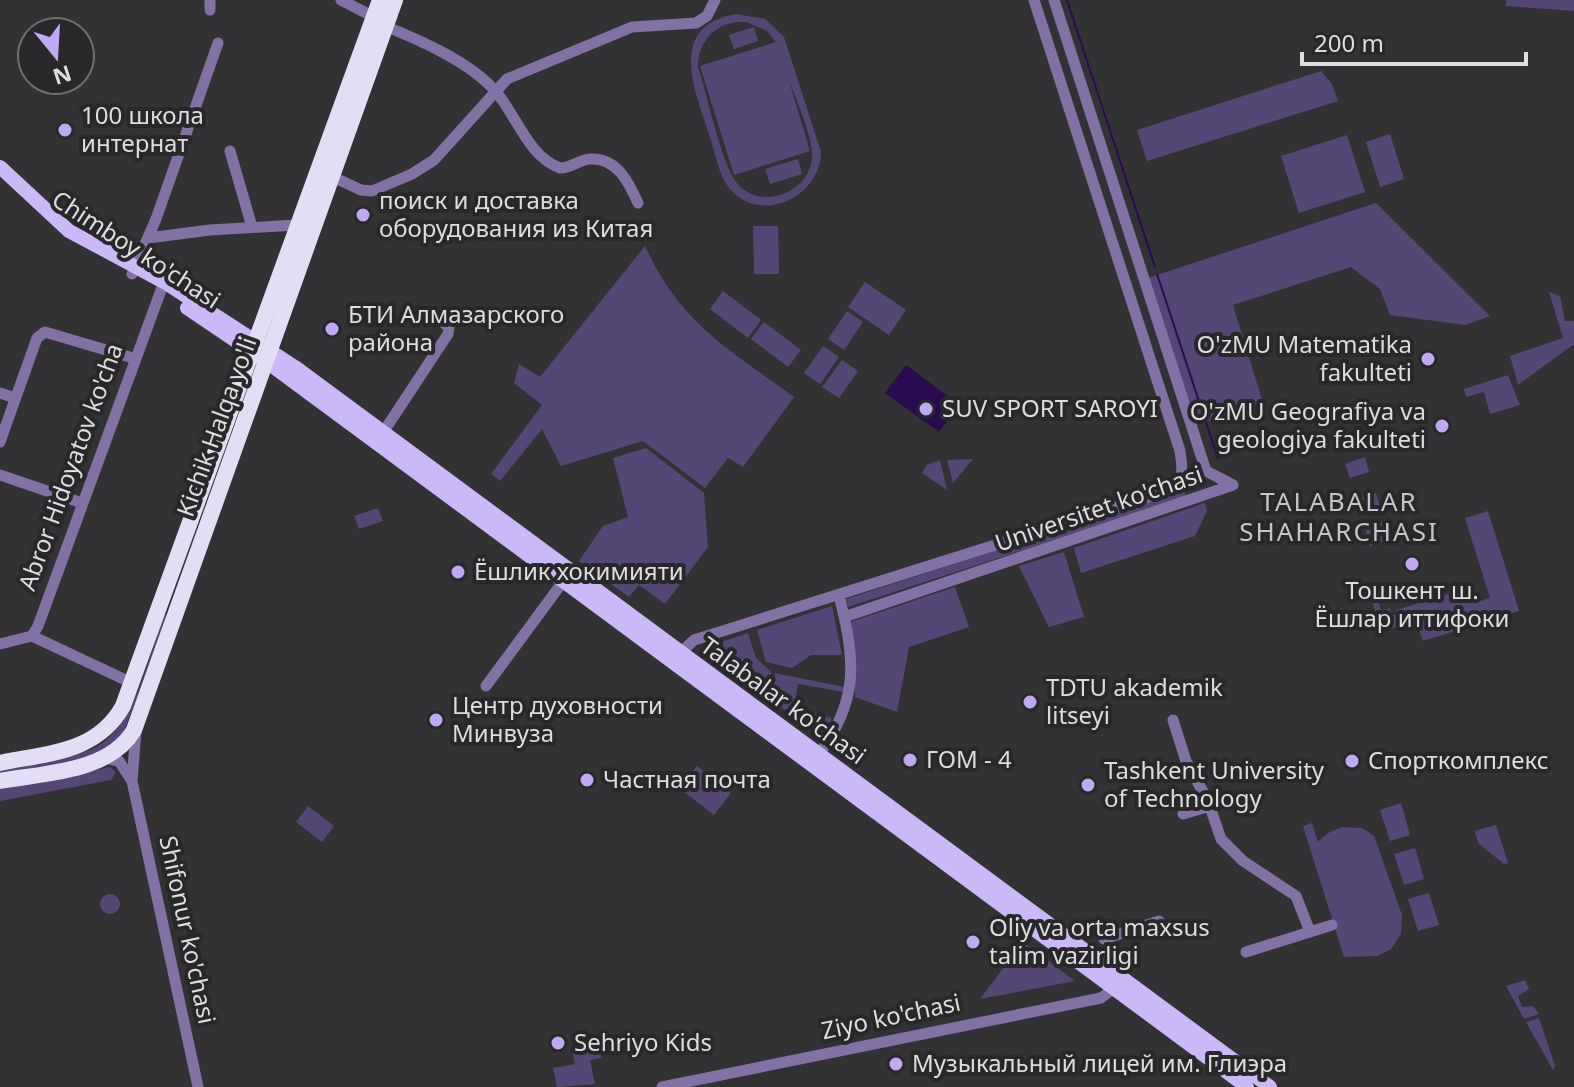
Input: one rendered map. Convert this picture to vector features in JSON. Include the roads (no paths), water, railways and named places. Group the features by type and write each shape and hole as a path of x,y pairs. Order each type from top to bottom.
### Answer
{"highway":[{"name":"Kichik Halqa yo'li","path":"380,0 380,21"},
{"name":"Kichik Halqa yo'li","path":"262,351 296,225 340,129 380,21 395,0"},
{"name":"Kichik Halqa yo'li","path":"105,758 125,743 137,724 170,604 262,351 333,177 340,129"},
{"name":"Kichik Halqa yo'li","path":"0,763 66,750 96,739 116,718 170,604"},
{"path":"0,781 105,758"}],"main road":[{"name":"Chimboy ko'chasi","path":"0,167 69,231 134,270"},
{"name":"Chimboy ko'chasi","path":"0,178 55,229 162,285 262,351"},
{"name":"Talabalar ko'chasi","path":"262,351 1119,985 1247,1087"},
{"name":"Talabalar ko'chasi","path":"478,512 562,583 818,755 900,824"},
{"name":"Talabalar ko'chasi","path":"1119,985 1270,1087"}],"street":[{"path":"341,0 478,76 496,92 547,162 560,168 590,159 613,166 626,178 638,203"},
{"path":"333,177 361,190 372,191 412,174 434,160 507,79 632,27 696,23 707,16 715,0"},
{"name":"Universitet ko'chasi","path":"675,658 694,640 1173,489 1182,476 1180,451 1034,0"},
{"name":"Universitet ko'chasi","path":"844,617 1233,485 1206,471 1054,0"},
{"path":"134,270 218,43"},
{"path":"230,151 252,227"},
{"path":"148,238 296,225"},
{"name":"Abror Hidoyatov ko'cha","path":"32,636 162,285"},
{"path":"379,439 448,334 449,327 433,315"},
{"path":"0,442 37,338 45,332 133,358"},
{"path":"0,393 15,398"},
{"path":"0,475 82,503"},
{"path":"486,686 562,583"},
{"path":"818,755 838,726 851,689 839,596"},
{"path":"0,644 32,636 132,683"},
{"path":"1173,720 1186,761 1210,806 1223,842 1243,861 1296,896 1310,932"},
{"name":"Shifonur ko'chasi","path":"137,724 132,781 198,1087"},
{"path":"105,758 119,761 132,781"},
{"path":"1183,814 1210,806"},
{"path":"1104,939 1159,921"},
{"path":"1246,952 1332,925"},
{"name":"Ziyo ko'chasi","path":"662,1087 1085,1001 1119,985"}],"waterway":[{"path":"1067,0 1155,267"},
{"path":"1157,274 1218,459"}],"place":[{"name":"100 школа интернат","path":"65,130"},
{"name":"поиск и доставка оборудования из Китая","path":"363,215"},
{"name":"БТИ Алмазарского района","path":"332,329"},
{"name":"O'zMU Matematika fakulteti","path":"1428,359"},
{"name":"SUV SPORT SAROYI","path":"926,409"},
{"name":"O'zMU Geografiya va geologiya fakulteti","path":"1442,426"},
{"name":"Тошкент ш. Ёшлар иттифоки","path":"1412,564"},
{"name":"Ёшлик хокимияти","path":"458,572"},
{"name":"TDTU akademik litseyi","path":"1030,702"},
{"name":"Центр духовности Минвуза","path":"436,720"},
{"name":"ГОМ - 4","path":"910,760"},
{"name":"Спорткомплекс","path":"1352,761"},
{"name":"Частная почта","path":"587,780"},
{"name":"Tashkent University of Technology","path":"1088,785"},
{"name":"Oliy va orta maxsus talim vazirligi","path":"973,942"},
{"name":"Sehriyo Kids","path":"558,1043"},
{"name":"Музыкальный лицей им. Глиэра","path":"896,1064"}],"district":[{"name":"TALABALAR SHAHARCHASI","path":"1339,517"}]}
